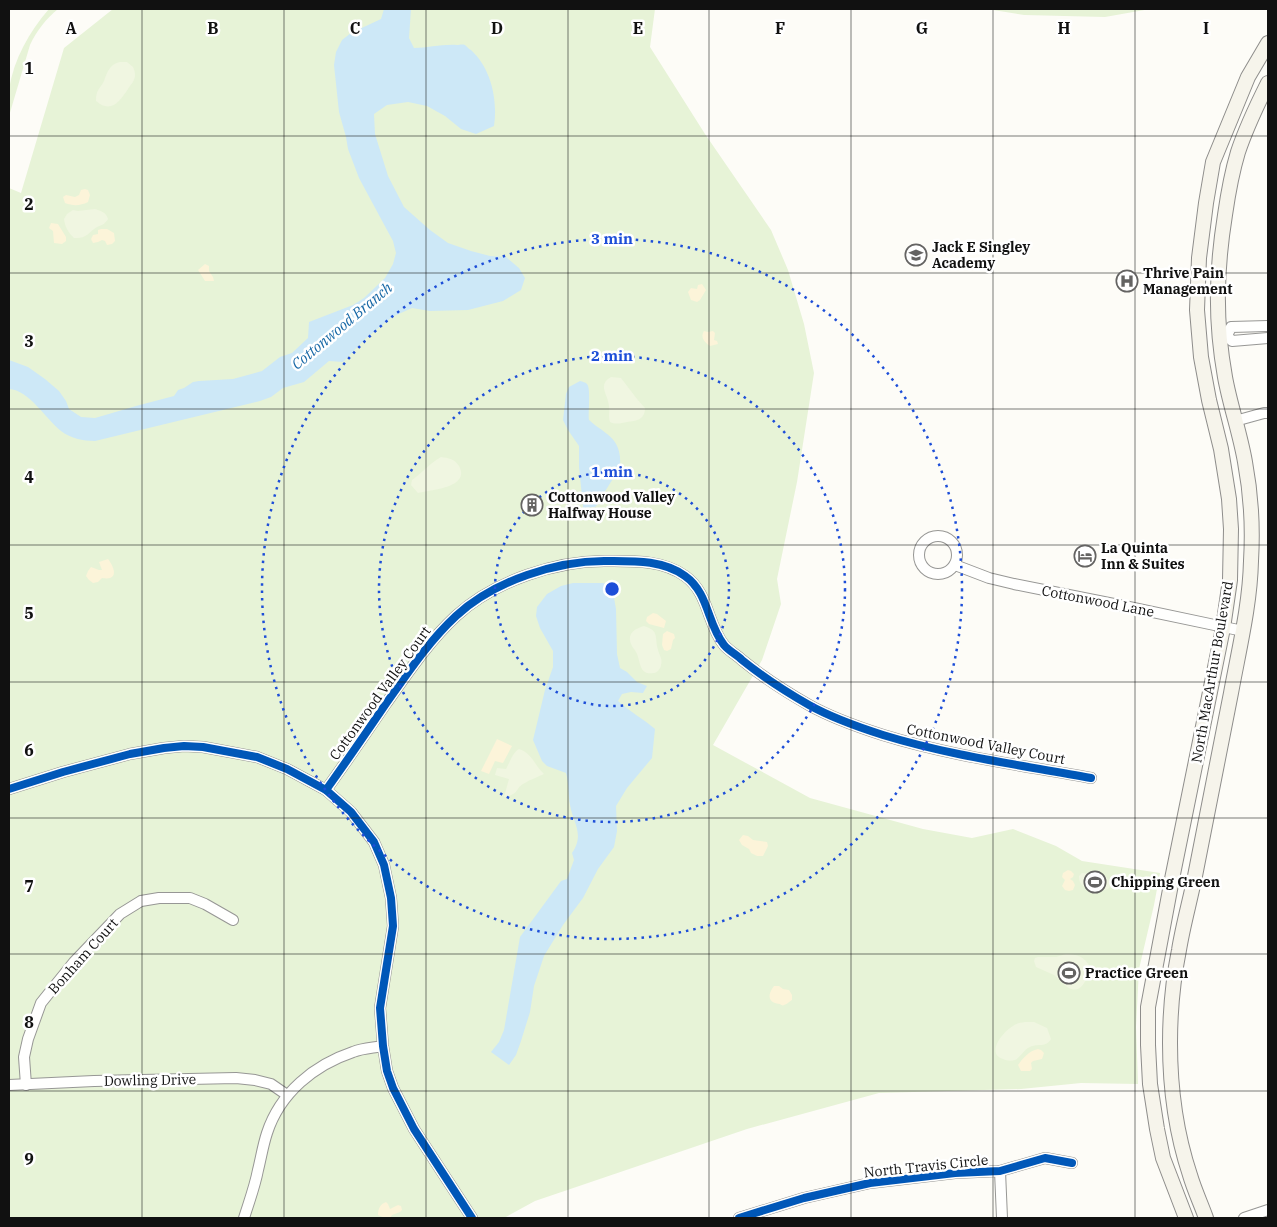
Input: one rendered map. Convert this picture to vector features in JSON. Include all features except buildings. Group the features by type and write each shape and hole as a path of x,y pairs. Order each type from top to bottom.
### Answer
{"main road":[{"name":"North MacArthur Boulevard","path":"1186,1218 1163,1158 1157,1129 1150,1084 1148,1007 1223,628 1230,580 1230,508 1221,449 1201,357 1197,310 1200,250 1214,162 1248,77 1268,43"},
{"name":"North MacArthur Boulevard","path":"1206,1218 1189,1174 1178,1130 1171,1081 1171,1006 1178,951 1247,608 1252,558 1249,490 1245,462 1225,377 1223,337 1217,299 1219,253 1238,152 1268,83"},
{"path":"1200,250 1219,253"}],"street":[{"path":"1268,326 1231,327 1223,337 1232,341 1268,338"},
{"path":"1235,421 1268,413"},
{"name":"Cottonwood Valley Court","path":"326,790 410,668 457,614 487,594 520,577 555,567 596,561 634,561 663,565 685,576 698,588 715,629 724,645 778,686 810,706 834,717 931,749 1091,778"},
{"name":"Cottonwood Lane","path":"954,565 989,578 1038,590 1243,631"},
{"path":"9,789 130,754 184,746 209,748 257,757 287,769 326,790 351,812 374,842 384,865 391,898 393,926 380,1008 387,1071 414,1129 472,1218"},
{"name":"Bonham Court","path":"26,1085 24,1057 28,1039 41,1003 74,962 120,914 141,901 159,898 190,898 233,920"},
{"path":"244,1218 267,1132 277,1110 287,1095 310,1074 330,1062 354,1051 383,1046"},
{"name":"Dowling Drive","path":"9,1086 94,1081 236,1078 271,1084 287,1095"},
{"name":"North Travis Circle","path":"738,1218 804,1198 870,1183 955,1173 1000,1171 1045,1158 1072,1163"},
{"path":"1000,1171 1002,1218"},
{"path":"1244,1218 1268,1210"}],"green space":[{"path":"49,9 58,9 42,25 30,45 9,116 8,92 15,67 23,46"},
{"path":"113,9 655,9 650,47 705,134 771,230 788,270 804,324 814,373 797,482 777,579 781,604 762,660 713,745 810,798 923,829 972,838 1013,829 1056,846 1082,861 1160,873 1139,969 1136,1027 1138,1084 1081,1083 1021,1089 879,1093 747,1129 535,1201 504,1218 9,1218 9,188 21,193 64,48"},
{"path":"987,9 1150,9 1105,17 1024,15"},
{"path":"120,62 127,62 133,67 134,81 122,98 115,104 111,106 101,105 96,101 97,92 109,69"},
{"path":"95,209 105,213 107,221 84,237 74,238 65,224 64,219 67,214 73,210"},
{"path":"611,377 621,378 645,408 642,417 634,421 618,424 610,422 609,406 604,387 607,380"},
{"path":"441,457 451,459 459,466 461,473 459,479 447,487 418,493 411,485 412,480"},
{"path":"644,626 652,630 656,635 662,661 660,668 655,673 643,670 638,655 630,642 632,633"},
{"path":"519,749 530,757 544,774 522,785 515,793 504,797 509,779 495,775 497,768 506,769 513,755"},
{"name":"Chipping Green","path":"1082,873 1105,876 1110,882 1109,888 1103,890 1084,887 1079,879"},
{"name":"Practice Green","path":"1066,954 1080,957 1090,967 1084,984 1074,990 1054,975 1036,967 1034,961 1038,957 1056,957"},
{"path":"1034,1022 1047,1028 1051,1039 1049,1042 1028,1048 1015,1060 1010,1061 998,1056 996,1047 1001,1037 1014,1025"}],"sand":[{"path":"81,190 88,190 90,195 88,202 76,205 65,203 63,197 66,195 75,197 79,195"},
{"path":"51,223 58,224 66,237 66,241 62,244 54,243 53,231 49,228"},
{"path":"107,229 114,233 115,241 112,244 107,245 102,240 93,243 91,239 93,235 98,234 98,230"},
{"path":"205,264 209,266 209,271 214,281 205,281 198,270"},
{"path":"702,284 706,290 700,300 697,302 691,300 688,292 691,288 697,289 698,285"},
{"path":"704,331 713,331 715,333 714,340 718,344 710,346 706,343 703,339"},
{"path":"108,559 114,570 113,576 111,578 102,578 98,582 93,583 89,580 86,576 91,567 102,570 99,562"},
{"path":"653,613 666,621 664,628 649,624 646,621 647,617"},
{"path":"667,631 674,634 675,638 671,649 667,651 664,650 662,645 663,634"},
{"path":"497,739 512,746 503,763 495,761 489,774 481,771"},
{"path":"743,835 753,840 767,842 768,846 763,856 751,853 749,849 742,845 739,840"},
{"path":"1068,870 1074,874 1070,879 1075,885 1073,890 1069,891 1065,890 1062,886 1065,880 1062,877 1063,873"},
{"path":"774,986 789,990 792,1000 783,1005 773,1002 770,998 770,992"},
{"path":"1038,1049 1044,1053 1042,1059 1031,1063 1032,1069 1030,1071 1021,1071 1018,1065 1020,1062 1029,1053"},
{"path":"386,1202 390,1209 398,1205 401,1206 402,1210 390,1218 378,1215 380,1207"}],"water":[{"name":"Cottonwood Branch","path":"384,9 411,9 409,38 414,48 465,45 471,50 478,57 488,75 495,106 494,126 476,134 461,129 445,116 427,106 408,102 387,105 374,114 375,134 388,176 404,207 448,243 490,256 506,257 519,268 525,278 521,290 503,301 468,310 430,311 412,308 392,317 364,340 343,362 329,361 304,382 283,388 271,397 95,441 68,436 55,426 23,394 9,389 9,360 28,367 45,379 59,391 69,409 81,417 95,418 174,396 178,390 193,382 233,379 262,371 280,357 292,353 308,338 309,322 353,305 364,298 385,278 393,264 396,253 393,241 359,178 348,149 339,112 334,65 336,52 342,40 351,33 381,19"},
{"path":"580,381 588,386 589,420 613,439 619,450 620,457 619,469 600,502 595,507 583,508 579,446 563,420 566,394 569,387"},
{"path":"573,583 603,583 609,585 613,592 616,609 617,654 620,668 637,682 647,686 643,693 631,692 622,694 618,701 655,729 652,758 627,788 616,806 617,831 614,847 598,869 583,898 563,925 544,956 534,986 530,1012 521,1041 516,1055 509,1065 491,1052 499,1042 504,1030 520,937 561,881 567,879 574,860 572,853 578,840 577,829 571,811 566,773 547,766 542,761 533,740 545,690 553,667 553,651 540,628 536,616 537,607 547,594 561,586"}],"cycle path":[{"path":"326,790 418,659 456,616 489,592 527,575 568,564 608,561 648,562 667,567 685,576 699,591 718,637 726,647 775,684 818,710 883,735 934,749 1091,778"},
{"path":"9,789 130,754 184,746 203,747 257,757 287,769 326,790 351,812 374,842 384,865 391,898 393,926 380,1008 387,1071 393,1088 414,1129 472,1218"},
{"path":"739,1218 804,1198 870,1183 955,1173 1000,1171 1045,1158 1072,1163"}],"place":[{"name":"Jack E Singley Academy","path":"916,255"},
{"name":"Thrive Pain Management","path":"1127,281"},
{"name":"Cottonwood Valley Halfway House","path":"532,505"},
{"name":"La Quinta Inn & Suites","path":"1085,556"},
{"name":"Chipping Green","path":"1095,882"},
{"name":"Practice Green","path":"1069,973"}]}
